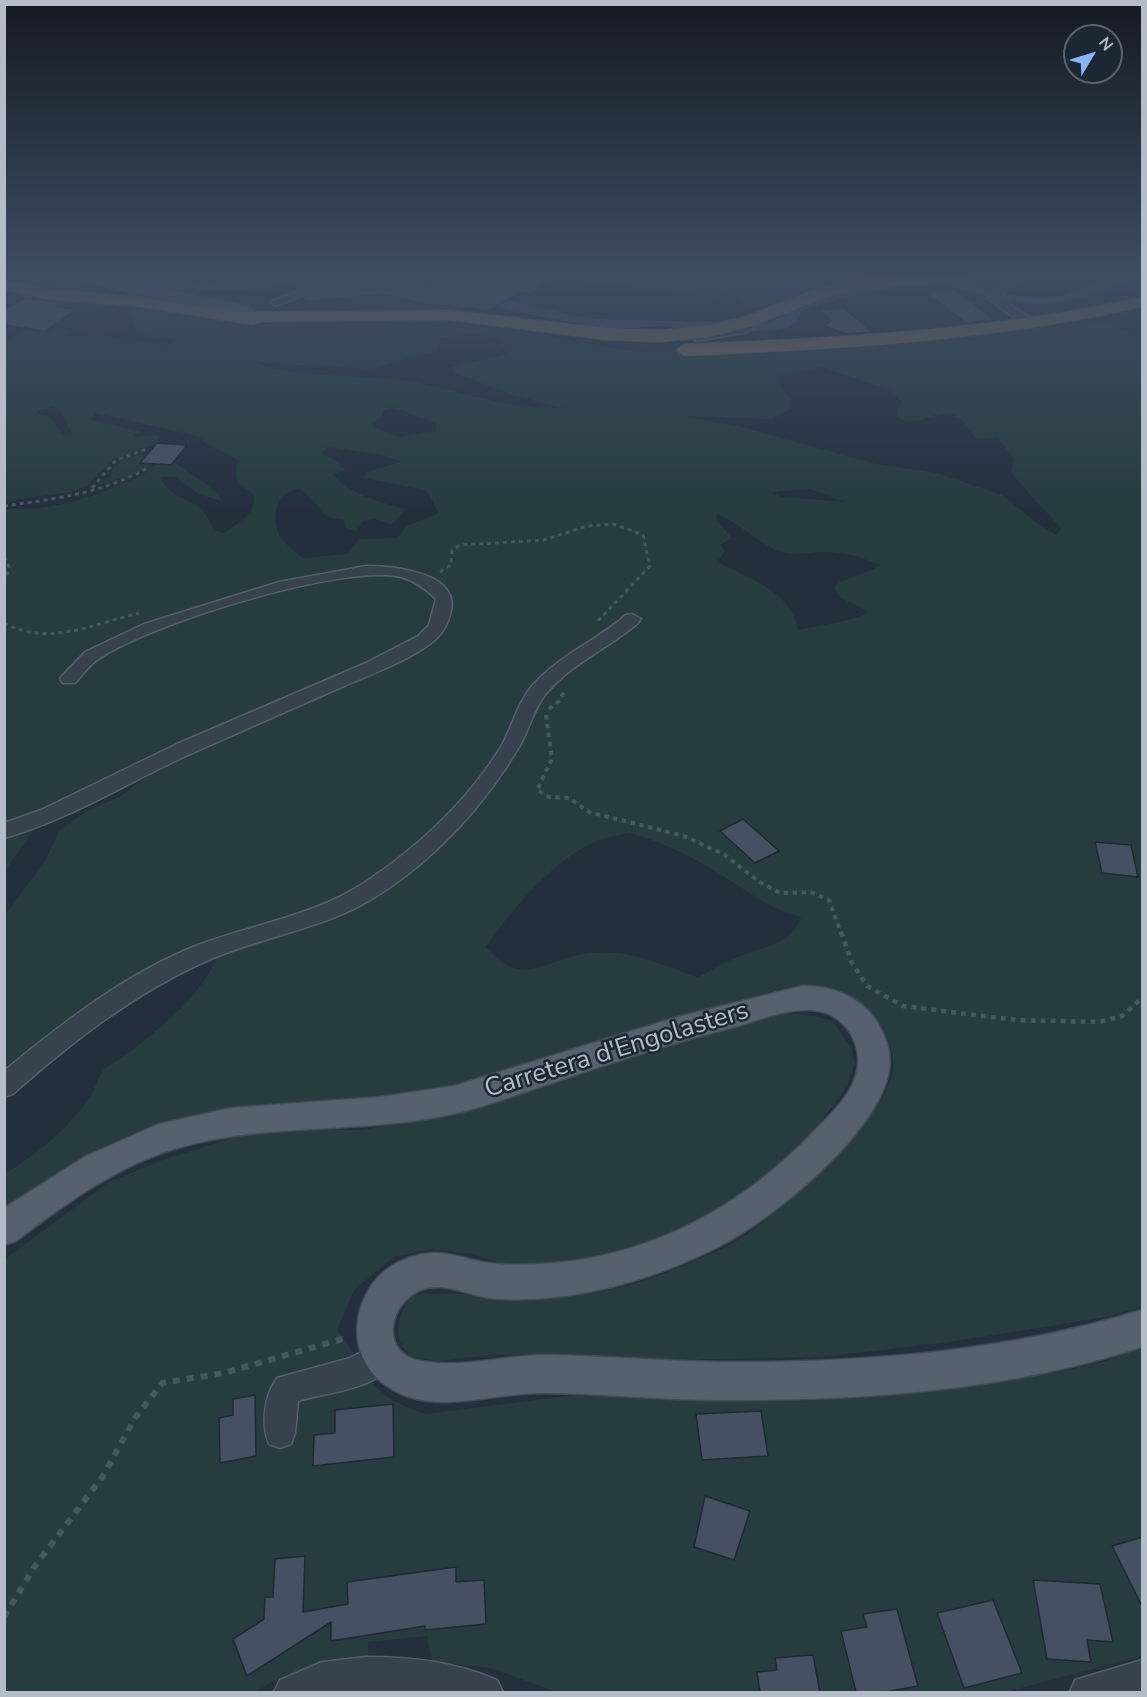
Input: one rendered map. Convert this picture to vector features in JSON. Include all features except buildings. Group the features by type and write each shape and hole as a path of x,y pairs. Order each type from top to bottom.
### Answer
{"main road":[{"name":"Carretera d'Engolasters","path":"4,1229 71,1182 119,1155 206,1126 416,1108 461,1099 661,1032 771,1005 806,999 817,998 841,1006 862,1024 873,1046 874,1070 859,1105 783,1186 745,1215 696,1242 600,1273 548,1281 484,1281 441,1269 414,1273 389,1289 375,1314 377,1341"},
{"path":"377,1341 407,1377 428,1382 535,1374 741,1381 905,1373 989,1365 1069,1351 1143,1329"}],"street":[{"path":"4,831 48,815 141,769 372,668 424,640 436,627 444,612 444,598 421,578 392,570 313,580 216,605 142,632 90,656 69,679"},
{"path":"4,1086 76,1026 159,974 245,938 328,913 372,889 406,865 468,805 510,748 538,691 564,666 616,634 632,619"},
{"path":"280,1434 282,1396 288,1389 372,1365 377,1341"},
{"path":"292,1692 324,1679 391,1674 438,1678 485,1692"},
{"path":"1087,1692 1143,1677"}],"path":[{"path":"92,489 116,459 147,449"},
{"path":"4,506 52,502 132,477 149,467"},
{"path":"4,556 9,567 4,584"},
{"path":"560,687 565,689 559,701 547,711 544,727 550,740 552,759 537,790 549,797 569,798 589,812 644,828 684,836 725,855 758,881 780,893 810,892 829,900 852,963 867,986 903,1005 1016,1020 1099,1022 1122,1017 1143,998"},
{"path":"4,1617 35,1566 103,1476 135,1418 162,1383 224,1373 334,1343 377,1341"}],"green space":[{"path":"5,354 424,354 369,369 252,362 270,368 309,374 406,381 523,406 563,408 510,394 457,374 452,367 506,354 1142,354 1142,1307 1101,1318 949,1342 822,1357 665,1360 569,1354 491,1355 438,1361 410,1356 400,1341 398,1328 404,1307 412,1297 418,1294 548,1298 590,1294 631,1285 730,1245 754,1229 801,1190 826,1166 870,1116 885,1092 894,1065 889,1044 873,1019 848,999 829,990 797,985 660,1021 532,1064 305,1129 363,1130 464,1111 570,1074 786,1013 814,1016 832,1021 851,1047 855,1064 847,1087 814,1131 772,1173 677,1233 588,1264 520,1269 472,1254 430,1249 394,1257 354,1290 337,1330 371,1381 380,1390 405,1406 425,1414 592,1393 952,1384 1060,1372 1107,1361 1142,1348 1142,1656 1005,1692 557,1692 491,1668 432,1661 427,1636 368,1642 368,1658 309,1668 282,1677 255,1692 5,1692 5,1259 109,1182 165,1159 252,1132 238,1109 218,1110 143,1130 73,1163 5,1209 5,1174 64,1129 83,1106 105,1069 128,1054 173,1016 207,976 223,944 149,970 79,1011 5,1072 5,915 45,861 60,830 87,811 121,796 164,764 77,800 33,831 5,871 5,509 59,505 119,486 156,465 151,464 132,475 99,485 111,475 120,461 148,454 155,444 113,459 87,486 71,492 5,501","holes":["822,367 887,389 902,402 897,410 897,418 909,421 949,413 962,420 977,439 998,437 1014,459 1011,471 1017,480 1061,528 1057,535 1042,527 1002,495 937,473 876,464 738,426 678,416 772,419 792,408 791,398 781,387 781,375","52,406 62,413 73,435 62,434 50,417 38,414 39,411","392,407 437,423 436,431 400,437 373,427 372,423 382,416 383,410","96,413 198,436 207,444 239,461 236,466 237,483 253,493 254,500 250,512 224,533 214,530 201,508 172,492 160,477 176,477 198,494 222,501 218,493 174,462 187,445 158,443 158,435 137,437 133,435 142,432 90,420","327,447 383,455 401,462 367,472 363,478 426,490 439,513 406,526 398,538 359,539 348,554 303,558 282,539 276,523 277,507 286,494 292,490 301,489 328,517 344,520 345,527 356,532 363,521 375,519 392,525 406,509 366,497 346,487 334,474 345,470 338,462 322,454","811,489 845,502 781,497 772,492","717,514 735,523 767,545 785,553 836,552 880,565 834,587 841,598 869,612 846,621 798,630 787,605 778,596 755,580 717,562 725,551 720,545 732,538 716,519","629,833 683,854 766,903 801,917 797,926 777,943 730,960 698,977 635,956 605,952 581,954 540,967 519,969 498,959 486,947 519,904 559,864 588,845"]}]}
